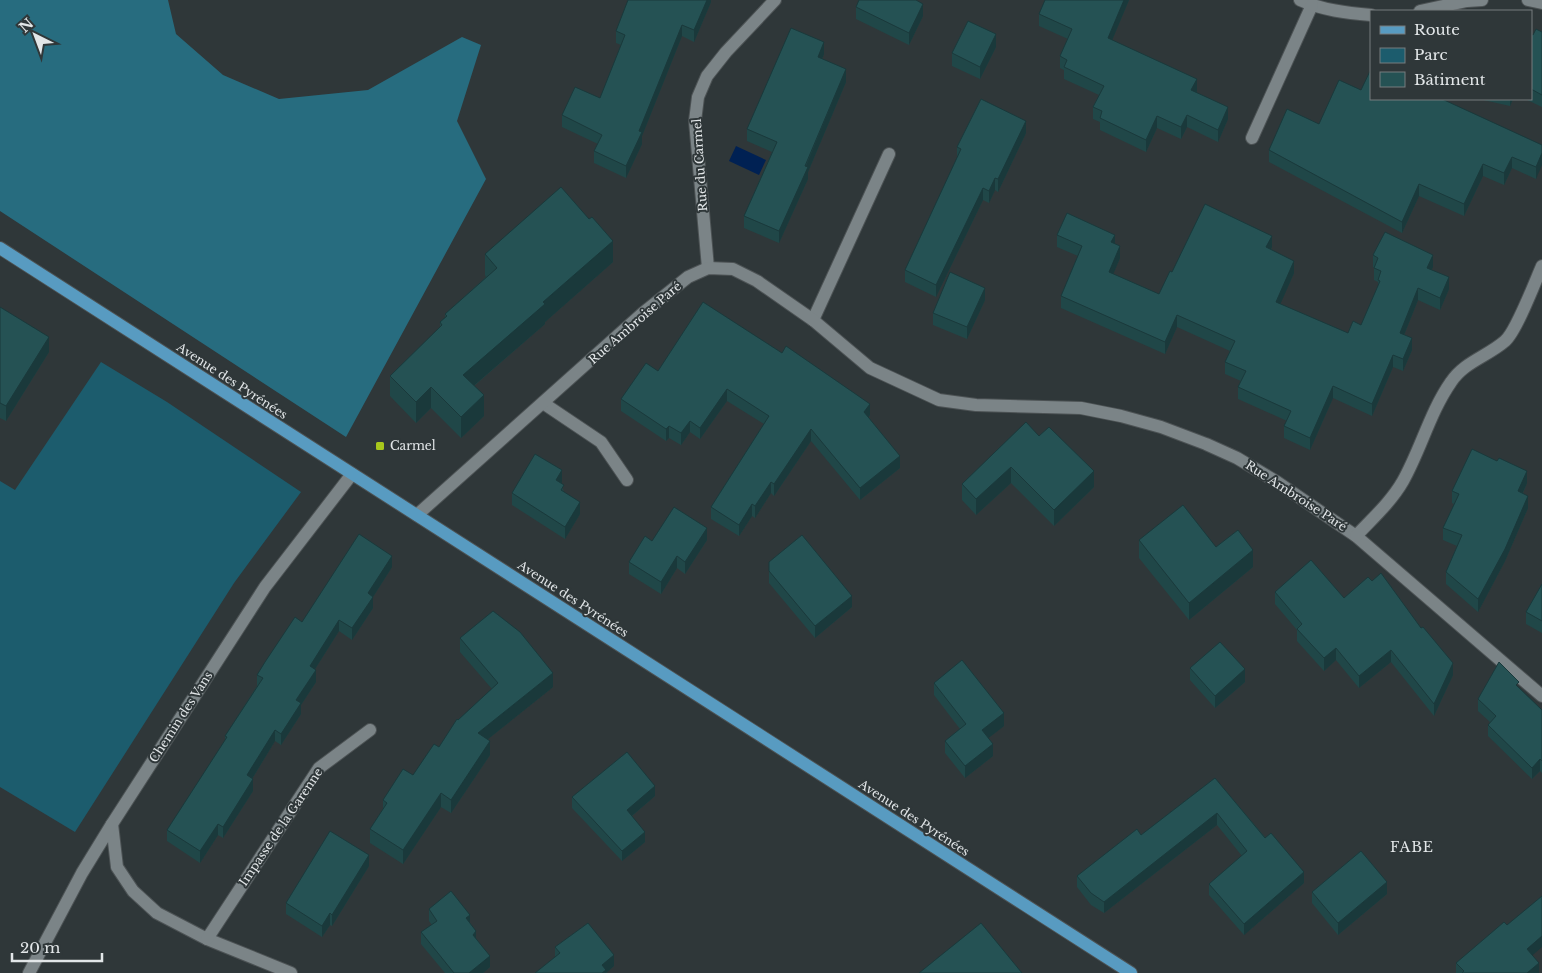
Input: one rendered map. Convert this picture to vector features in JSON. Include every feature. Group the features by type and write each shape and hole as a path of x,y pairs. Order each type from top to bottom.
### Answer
{"main road":[{"name":"Avenue des Pyrénées","path":"0,248 1131,973"}],"street":[{"name":"Rue du Carmel","path":"708,268 695,121 698,98 707,76 775,0"},
{"path":"1425,10 1482,0"},
{"path":"1528,0 1542,3"},
{"path":"1252,138 1306,3 1355,14 1370,15"},
{"path":"814,320 889,154"},
{"path":"1356,536 1387,503 1403,482 1438,403 1452,380 1466,366 1507,340 1515,328 1542,266"},
{"name":"Rue Ambroise Paré","path":"417,516 643,313 688,277 708,268 733,269 758,280 814,320 870,368 939,400 976,405 1081,408 1161,427 1237,458 1278,482 1356,536 1542,696"},
{"path":"543,403 601,442 627,480"},
{"name":"Chemin des Vans","path":"29,973 82,874 112,824 265,587 352,474"},
{"name":"Impasse de la Garenne","path":"207,939 319,768 370,730"},
{"path":"112,824 118,867 133,891 157,913 207,939 291,973"}],"green space":[{"path":"101,362 167,402 301,492 234,583 75,832 0,787 0,481 15,490"}],"shaded area":[{"path":"0,0 168,0 176,34 223,75 279,99 368,90 462,37 481,45 457,121 486,179 346,437 0,211"},
{"path":"736,146 766,160 759,175 729,161"}],"building":[{"path":"628,0 707,0 694,30 682,25 639,131 642,132 626,166 594,151 602,135 562,115 575,87 600,98 625,35 616,31"},
{"path":"859,0 916,0 923,4 909,33 856,7"},
{"path":"1045,0 1124,0 1108,38 1197,79 1191,90 1228,107 1218,130 1187,115 1181,127 1157,116 1146,140 1100,118 1102,111 1093,107 1104,86 1064,67 1067,60 1060,56 1072,29 1039,14"},
{"path":"968,21 996,34 980,67 952,53"},
{"path":"791,28 824,42 818,57 846,69 805,166 808,167 779,231 744,216 777,142 747,129"},
{"path":"1536,29 1542,32 1542,95 1532,90 1533,35"},
{"path":"1370,71 1370,100 1444,100 1542,145 1542,153 1536,167 1512,157 1504,173 1483,164 1464,204 1419,184 1402,222 1269,150 1287,109 1319,124 1339,80 1361,90"},
{"path":"981,99 1026,121 998,179 995,178 989,191 983,188 936,285 905,270 961,149 957,147"},
{"path":"561,187 589,219 592,217 613,241 543,302 545,304 463,375 484,395 461,417 431,387 416,402 390,376 442,325 440,322 447,316 445,314 497,268 485,254"},
{"path":"1205,204 1272,236 1266,247 1294,261 1276,302 1348,333 1353,321 1361,325 1380,281 1378,280 1381,271 1374,268 1378,258 1373,255 1385,232 1433,255 1427,268 1449,277 1440,298 1418,288 1400,333 1412,338 1403,359 1393,355 1372,404 1333,386 1310,438 1284,426 1291,411 1238,387 1246,371 1225,362 1235,341 1177,315 1165,342 1061,296 1082,246 1057,235 1067,213 1115,235 1111,242 1120,246 1109,272 1159,294 1170,271 1172,272"},
{"path":"950,272 985,288 967,327 933,313"},
{"path":"703,302 782,353 786,346 870,404 864,412 900,456 860,488 811,429 774,484 771,482 755,506 752,504 739,525 711,507 769,416 727,389 700,428 690,421 681,433 669,426 666,429 621,399 646,363 658,371"},
{"path":"0,307 49,337 6,406 0,403"},
{"path":"1026,422 1039,436 1049,427 1094,471 1054,510 1011,467 976,499 962,484"},
{"path":"1472,449 1497,461 1499,458 1527,471 1518,491 1528,496 1505,549 1478,599 1446,572 1462,535 1443,528 1459,494 1452,491"},
{"path":"535,454 562,470 556,480 564,485 561,490 580,502 565,527 512,493"},
{"path":"1183,505 1216,547 1238,530 1253,550 1189,603 1139,540"},
{"path":"674,507 707,528 685,562 677,556 661,582 629,562 645,536 652,541"},
{"path":"359,534 392,556 368,593 373,597 352,628 339,620 310,666 316,670 296,700 301,703 281,734 275,730 247,775 253,779 223,827 218,824 200,851 167,830 263,678 257,675 265,662 295,617 302,622"},
{"path":"802,535 852,596 815,626 769,571 769,562"},
{"path":"1311,560 1344,598 1368,577 1372,581 1381,573 1421,628 1423,627 1453,663 1434,704 1391,650 1359,676 1336,648 1324,658 1297,629 1302,624 1275,592"},
{"path":"1542,584 1542,621 1526,612"},
{"path":"493,611 520,632 553,673 478,733 490,741 451,800 441,793 403,850 370,829 387,803 383,800 403,769 413,775 434,744 439,747 457,719 498,683 460,638"},
{"path":"1220,642 1245,669 1215,696 1190,668"},
{"path":"962,660 1004,713 982,730 993,744 965,766 945,741 966,724 934,683"},
{"path":"1499,662 1519,682 1516,685 1542,710 1542,761 1540,759 1532,768 1488,725 1496,716 1478,699"},
{"path":"627,752 655,786 627,810 645,832 622,851 572,797"},
{"path":"1215,778 1265,838 1271,833 1304,872 1244,924 1209,884 1247,851 1217,813 1104,902 1091,893 1077,876 1137,829 1141,835"},
{"path":"330,831 369,855 332,915 330,913 322,926 286,903"},
{"path":"1361,851 1387,882 1338,923 1312,892"},
{"path":"451,891 470,915 466,918 476,931 473,935 490,956 469,973 454,973 421,932 437,921 429,909"},
{"path":"1542,896 1542,936 1527,949 1539,963 1527,973 1462,973 1464,971 1456,963 1504,922 1507,925"},
{"path":"588,923 614,955 602,965 606,970 602,973 535,973 560,953 555,947"},
{"path":"981,923 1022,973 919,973"}],"place":[{"name":"Carmel","path":"380,446"}],"district":[{"name":"FABE","path":"1412,847"}]}
